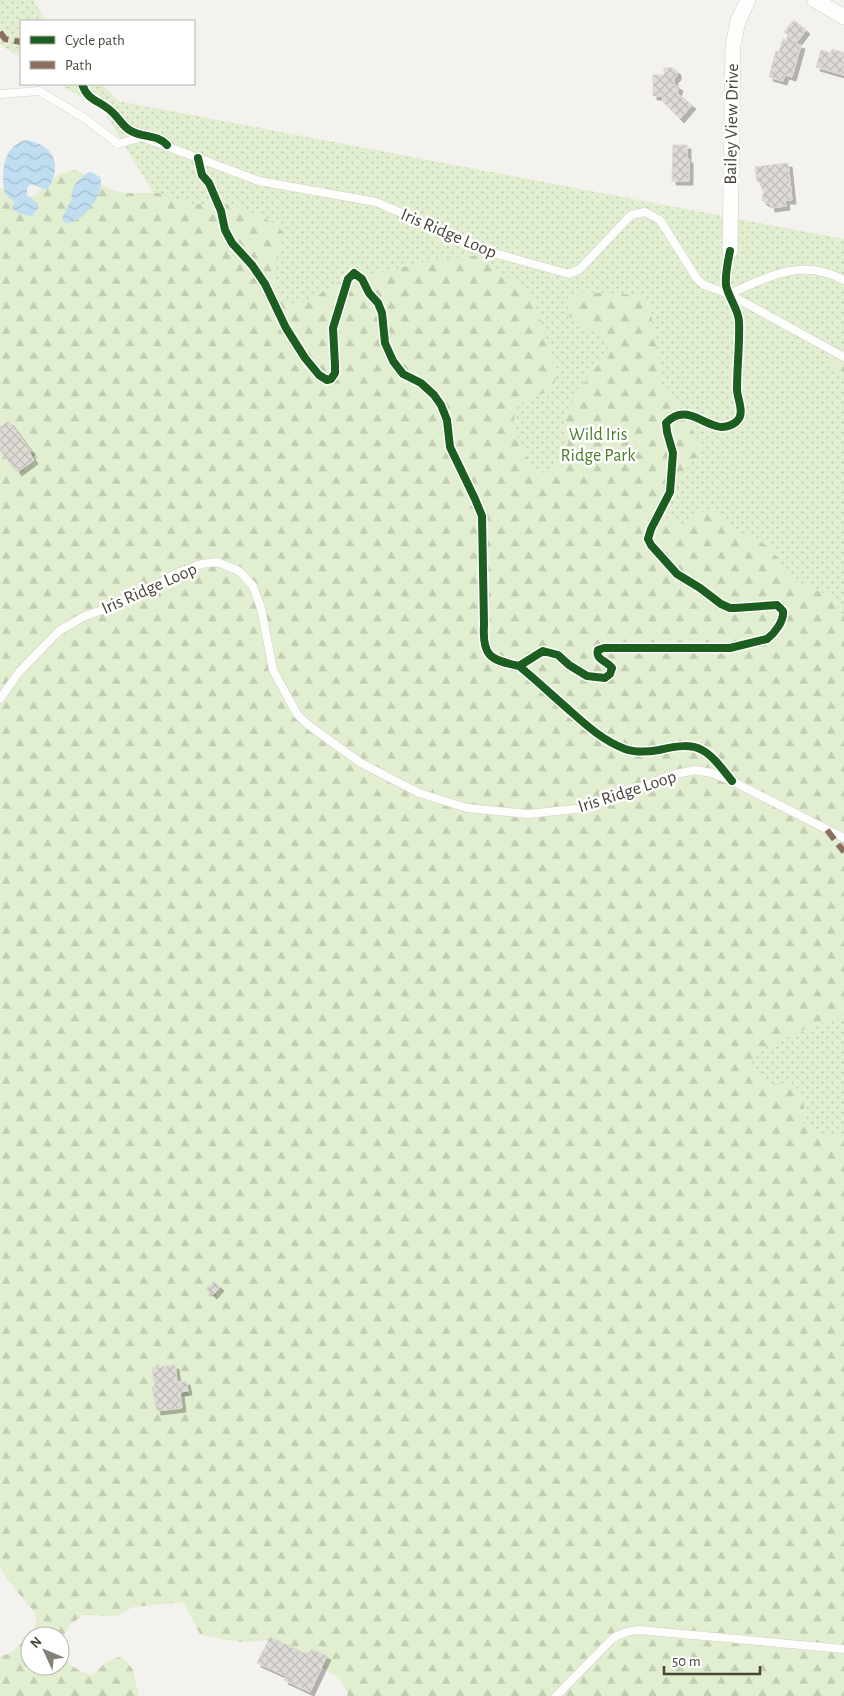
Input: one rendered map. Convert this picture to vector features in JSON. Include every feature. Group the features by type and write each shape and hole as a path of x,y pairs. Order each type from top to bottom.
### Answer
{"street":[{"name":"Bailey View Drive","path":"730,250 733,45 738,21 748,0"},
{"path":"815,0 844,17"}],"lane":[{"name":"Iris Ridge Loop","path":"0,94 39,92 86,118 118,144 142,138 258,181 376,202 494,253 569,274 580,269 631,214 645,212 660,220 697,279 704,285 729,294 844,358"},
{"path":"729,294 765,278 798,269 826,272 844,280"},
{"name":"Iris Ridge Loop","path":"0,699 19,672 59,631 85,616 128,601 176,574 202,564 217,562 239,571 253,586 261,608 272,670 297,714 307,724 361,763 419,793 467,808 528,814 584,808 672,775 695,770 712,772 844,838"},
{"path":"556,1696 612,1639 629,1631 639,1630 844,1649"}],"green space":[{"path":"0,0 33,0 46,20 20,20 20,57 0,44"},
{"name":"Wild Iris Ridge Park","path":"62,85 103,85 118,101 844,239 844,1319 104,112"},
{"path":"75,170 107,188 123,193 159,193 174,200 190,204 225,204 242,208 274,223 286,235 275,261 275,275 280,302 294,303 311,298 359,270 376,274 428,261 481,255 519,287 533,296 557,375 551,391 534,396 518,405 513,422 518,440 534,472 552,473 563,458 568,443 564,426 567,409 579,394 587,378 610,351 600,336 569,316 567,300 582,292 638,295 650,308 661,378 697,437 699,454 679,476 671,491 667,509 667,520 683,526 696,515 711,509 739,533 770,547 785,571 796,583 829,595 844,616 844,1016 803,1030 754,1053 751,1070 765,1084 783,1083 801,1091 804,1107 803,1124 821,1133 839,1136 844,1139 844,1696 347,1696 348,1693 339,1678 284,1642 266,1640 249,1642 231,1641 200,1634 183,1602 133,1607 118,1616 83,1615 70,1625 35,1626 36,1614 0,1568 0,188 17,197 34,196 59,174"},
{"path":"844,350 844,383 831,362"},
{"path":"20,1645 20,1676 70,1676 70,1664 79,1670 93,1675 106,1662 122,1656 133,1670 139,1696 0,1696 0,1656 9,1654"}],"water":[{"path":"25,140 43,146 53,157 55,164 53,180 48,189 31,184 27,188 27,195 38,204 38,208 32,216 13,210 12,207 15,202 4,191 3,175 5,161 12,148"},
{"path":"91,172 100,177 101,184 96,199 85,214 72,222 65,223 62,218 72,199 73,188 87,173"}],"building":[{"path":"794,20 806,30 797,42 794,40 794,43 801,45 792,77 785,75 783,81 769,77 776,51 779,52 783,39 786,40 788,35 784,32"},
{"path":"832,49 844,53 844,75 816,67 821,50 831,53"},
{"path":"664,68 672,68 677,71 674,84 679,87 677,93 692,105 680,119 663,102 663,96 653,96 653,75 664,75"},
{"path":"673,145 687,145 689,181 672,181"},
{"path":"788,163 792,200 785,200 786,206 771,208 770,203 762,200 764,190 762,190 761,182 757,182 755,167"},
{"path":"9,421 31,451 29,452 34,460 18,472 0,450 0,427"},
{"path":"214,1281 220,1287 213,1295 206,1289"},
{"path":"175,1365 177,1382 186,1381 188,1391 180,1392 182,1408 157,1411 152,1387 155,1386 152,1368"},
{"path":"270,1637 309,1655 312,1649 327,1656 310,1692 284,1680 286,1676 257,1663"}],"marked path":[{"path":"0,32 5,39 20,42"},
{"path":"827,830 844,852"}],"cycle path":[{"path":"82,85 88,94 108,108 128,129 159,139 167,145"},
{"path":"198,158 202,175 209,183 221,211 225,230 232,243 252,265 265,284 286,328 305,358 319,375 327,380 331,379 335,373 333,328 348,279 354,273 362,279 369,293 378,303 382,313 385,343 393,361 403,374 421,383 434,395 441,405 447,420 450,447 482,516 484,635 487,650 495,659 519,666 543,651 558,655 569,665 587,676 605,678 610,674 612,668 598,656 598,650 604,648 730,648 767,639 780,623 783,611 777,605 730,608 721,604 677,574 651,545 648,539 651,529 670,492 673,453 666,423 675,416 684,415 693,416 718,427 727,426 739,419 741,411 737,389 739,321 726,285 726,272 730,251"},
{"path":"519,666 588,726 609,741 625,749 637,752 684,746 694,747 709,754 732,781"}]}
